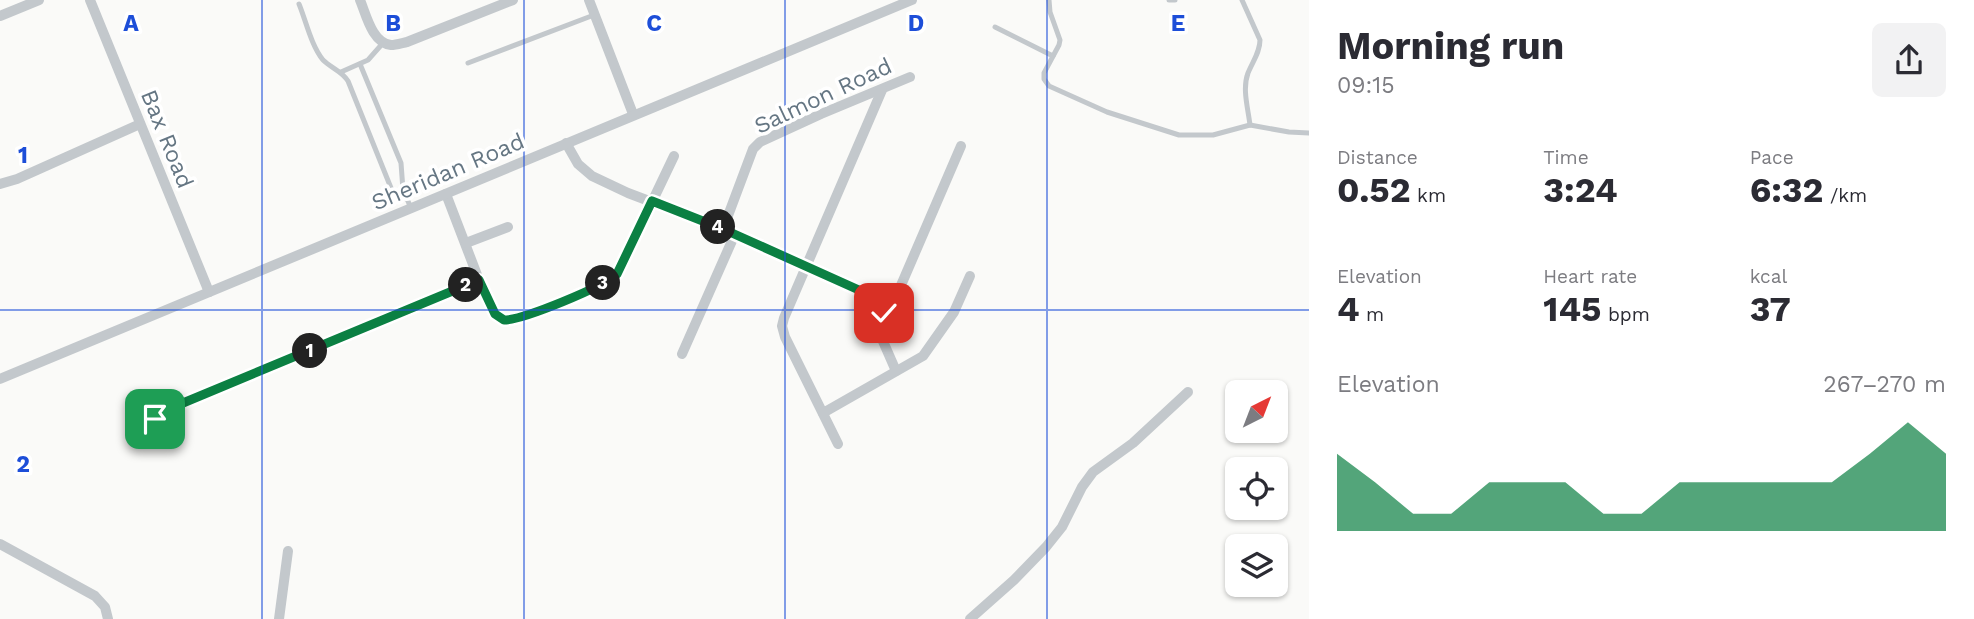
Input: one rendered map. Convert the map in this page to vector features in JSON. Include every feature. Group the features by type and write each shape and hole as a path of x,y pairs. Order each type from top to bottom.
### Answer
{"street":[{"path":"0,16 40,0"},
{"name":"Bax Road","path":"90,0 209,292"},
{"path":"360,0 370,25 383,43 393,45 407,42 513,0"},
{"path":"589,0 633,114"},
{"name":"Sheridan Road","path":"0,379 912,0"},
{"name":"Salmon Road","path":"723,229 753,149 760,142 910,77"},
{"path":"838,444 782,326 882,90"},
{"path":"0,184 141,124"},
{"path":"566,143 578,164 592,176 628,193 735,234 890,304"},
{"path":"896,371 879,331 881,319 899,290 961,146"},
{"path":"446,194 479,280 495,314 504,320 526,315 584,292 617,274 674,156"},
{"path":"466,243 508,227"},
{"path":"682,354 735,234"},
{"path":"823,413 923,356 954,312 970,276"},
{"path":"141,432 165,412 183,403 479,280"},
{"path":"975,617 1046,547 1062,527 1082,487 1093,472 1133,443 1188,392"},
{"path":"0,544 95,596 105,607 108,619"},
{"path":"279,619 288,551"}],"lane":[{"path":"1049,0 1050,12 1060,40 1044,73 1046,83 1107,112 1179,135 1213,135 1250,125 1309,133"},
{"path":"1169,0 1175,0"},
{"path":"1241,0 1260,40 1246,82 1250,125"},
{"path":"299,4 319,54 348,81 391,188 396,193 403,190"},
{"path":"468,63 594,15"},
{"path":"995,27 1053,56"},
{"path":"341,72 374,55 383,43"},
{"path":"360,64 401,163 403,190 411,209"}],"route":[{"path":"155,419 183,403 479,280 495,314 504,320 526,315 584,292 617,274 652,201 723,229 890,304 884,313"}]}
